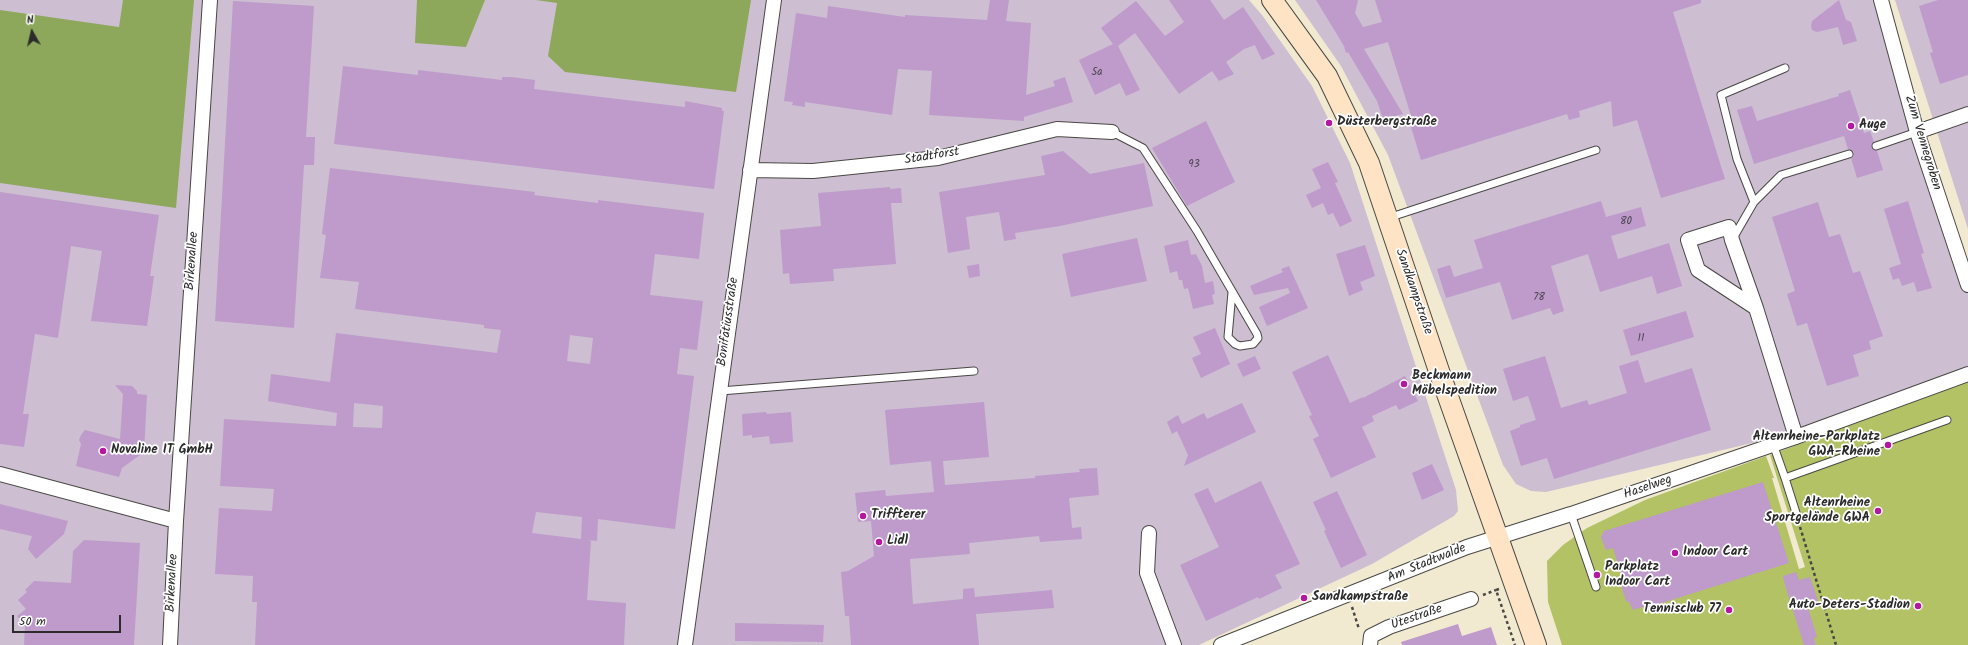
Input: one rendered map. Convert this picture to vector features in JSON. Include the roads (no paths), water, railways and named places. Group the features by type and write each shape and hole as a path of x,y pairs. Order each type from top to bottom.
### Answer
{"street":[{"name":"Birkenallee","path":"170,645 176,521 210,0"},
{"name":"Bonifatiusstraße","path":"685,645 774,0"},
{"name":"Sandkampstraße","path":"1272,0 1327,76 1369,162 1387,218 1536,645"},
{"name":"Zum Vennegroben","path":"1881,0 1917,132 1968,284"},
{"path":"1917,132 1968,114"},
{"name":"Stadtforst","path":"750,170 813,171 938,158 1057,129 1112,132"},
{"path":"1756,308 1698,270 1688,240 1729,227 1732,240 1756,308 1796,437"},
{"name":"Haselweg","path":"1498,536 1571,514 1796,437 1968,374"},
{"path":"0,474 176,521"},
{"path":"1149,533 1147,573 1174,645"},
{"name":"Am Stadtwalde","path":"1221,645 1498,536"},
{"name":"Utestraße","path":"1371,642 1371,636 1389,627 1472,599"}],"lane":[{"path":"1754,202 1737,159 1721,95 1785,68"},
{"path":"1112,132 1143,148 1197,232 1257,334 1258,338 1253,344 1240,346 1235,344 1228,337 1232,292"},
{"path":"1876,146 1917,132"},
{"path":"1387,218 1596,150"},
{"path":"1732,240 1754,202 1781,175 1849,154"},
{"path":"720,391 974,371"},
{"path":"1785,478 1947,420"},
{"path":"1773,444 1798,519"},
{"path":"1571,514 1596,587"}],"place":[{"name":"Düsterbergstraße","path":"1329,123"},
{"name":"Auge","path":"1851,126"},
{"name":"Beckmann Möbelspedition","path":"1404,384"},
{"name":"Altenrheine-Parkplatz GWA-Rheine","path":"1888,445"},
{"name":"Novaline IT GmbH","path":"103,451"},
{"name":"Altenrheine Sportgelände GWA","path":"1878,511"},
{"name":"Triffterer","path":"863,516"},
{"name":"Lidl","path":"879,542"},
{"name":"Indoor Cart","path":"1675,553"},
{"name":"Parkplatz Indoor Cart","path":"1597,575"},
{"name":"Sandkampstraße","path":"1304,598"},
{"name":"Auto-Deters-Stadion","path":"1918,606"},
{"name":"Tennisclub 77","path":"1729,610"}]}
